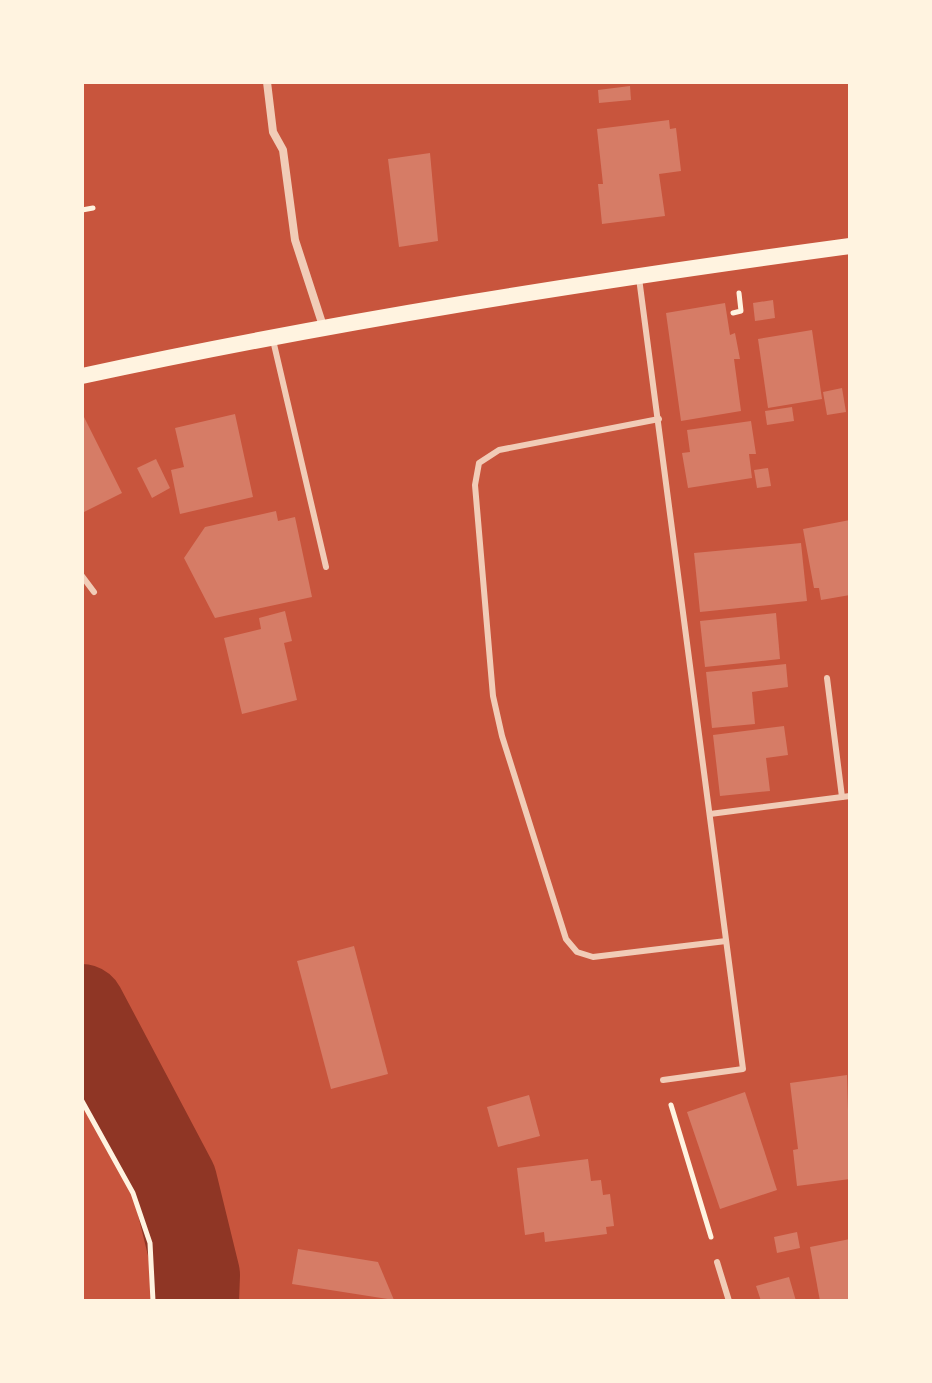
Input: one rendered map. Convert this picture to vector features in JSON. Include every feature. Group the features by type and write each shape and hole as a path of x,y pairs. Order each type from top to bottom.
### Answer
{"main road":[{"path":"82,376 323,326 638,274 850,246"}],"street":[{"path":"267,82 273,132 283,150 295,240 323,326"}],"lane":[{"path":"638,274 743,1069 663,1080"},
{"path":"271,336 326,567"},
{"path":"659,419 499,450 479,463 475,485 493,696 502,736 566,939 577,952 593,957 726,941"},
{"path":"82,576 94,592"},
{"path":"710,814 846,796 827,678"},
{"path":"717,1262 729,1301"}],"path":[{"path":"82,210 93,208"},
{"path":"733,313 741,311 738,292"},
{"path":"663,1080 717,1262"},
{"path":"82,1101 133,1193 150,1243 153,1301"}],"building":[{"path":"630,86 631,100 599,103 598,90"},
{"path":"669,120 670,129 676,128 681,171 659,174 665,216 602,224 598,184 603,184 597,129"},
{"path":"430,153 438,241 399,247 388,159"},
{"path":"773,300 775,318 755,321 753,303"},
{"path":"725,303 730,335 735,333 740,359 734,359 741,411 681,421 666,313"},
{"path":"812,330 822,399 768,408 758,339"},
{"path":"842,388 846,412 827,415 823,392"},
{"path":"792,407 794,421 767,425 765,411"},
{"path":"82,413 122,493 82,513"},
{"path":"235,414 253,497 180,514 171,470 184,467 175,428"},
{"path":"751,421 756,454 749,454 752,478 688,488 682,453 690,452 687,430"},
{"path":"156,459 170,488 152,498 137,468"},
{"path":"768,468 771,486 757,488 754,470"},
{"path":"276,511 278,521 295,517 312,597 215,618 184,558 205,527"},
{"path":"850,520 850,595 821,600 819,588 814,588 803,529"},
{"path":"801,543 807,601 700,612 694,553"},
{"path":"285,611 292,641 284,643 297,700 242,714 224,638 261,629 259,618"},
{"path":"776,613 780,659 705,667 700,621"},
{"path":"786,664 788,687 752,692 755,724 712,728 706,672"},
{"path":"784,726 788,755 766,758 770,791 720,796 713,735"},
{"path":"354,946 388,1074 331,1089 297,961"},
{"path":"847,1075 850,1179 797,1186 793,1150 798,1149 790,1083"},
{"path":"745,1092 777,1190 720,1209 687,1112"},
{"path":"529,1095 540,1136 498,1147 487,1107"},
{"path":"588,1159 591,1181 601,1180 603,1195 610,1194 614,1226 606,1227 607,1234 545,1242 544,1232 525,1235 517,1168"},
{"path":"797,1232 800,1248 777,1253 774,1237"},
{"path":"850,1239 850,1301 820,1301 810,1247"},
{"path":"298,1249 378,1262 394,1300 292,1284"},
{"path":"789,1277 796,1301 761,1301 756,1286"}],"waterway":[{"path":"82,1007 174,1181 197,1275 196,1301"}]}
